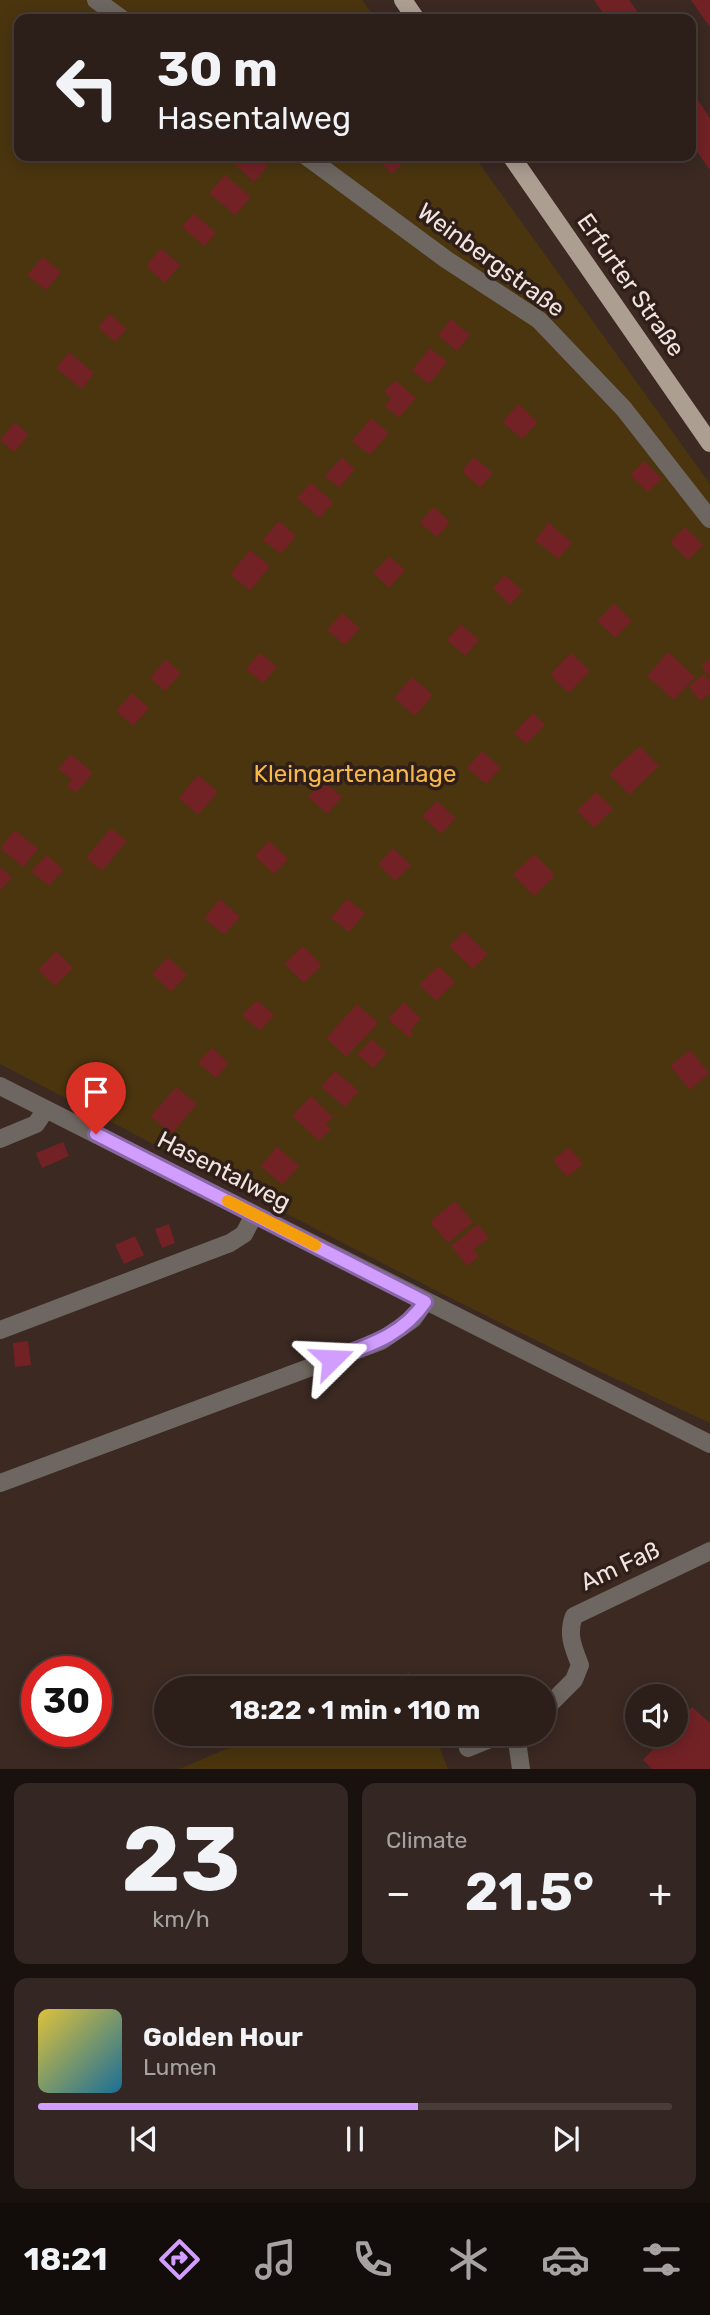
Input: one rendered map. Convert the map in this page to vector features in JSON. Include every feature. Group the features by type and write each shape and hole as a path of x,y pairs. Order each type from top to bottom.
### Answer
{"main road":[{"name":"Erfurter Straße","path":"514,161 710,443"}],"street":[{"path":"96,0 115,14"},
{"name":"Weinbergstraße","path":"313,161 447,260 539,320 624,410 710,519"},
{"name":"Hasentalweg","path":"0,1086 710,1444"},
{"path":"0,1139 36,1124 46,1109"},
{"path":"0,1331 230,1243 244,1234 254,1215"},
{"path":"0,1483 382,1340 413,1319 425,1302"},
{"name":"Am Faß","path":"556,1698 574,1680 580,1665 570,1639 574,1616 710,1551"},
{"path":"468,1748 473,1746"},
{"path":"518,1746 521,1769"}],"green space":[{"name":"Kleingartenanlage","path":"0,0 362,0 372,14 14,14 14,161 478,161 710,484 710,1423 441,1293 0,1064"},
{"path":"234,1746 439,1746 448,1769 179,1769"}],"building":[{"path":"594,0 629,0 639,14 604,14"},
{"path":"691,0 710,0 710,27 702,16"},
{"path":"696,97 710,118 710,170 696,150"},
{"path":"262,161 268,166 254,182 233,163"},
{"path":"380,161 405,161 392,174"},
{"path":"225,175 251,197 235,215 209,193"},
{"path":"194,213 216,233 204,246 182,227"},
{"path":"161,248 180,265 165,283 146,266"},
{"path":"43,257 61,272 46,290 27,275"},
{"path":"110,314 127,329 115,342 98,327"},
{"path":"451,319 470,335 457,351 438,335"},
{"path":"430,348 447,362 429,384 412,370"},
{"path":"69,352 94,373 82,389 56,368"},
{"path":"395,380 416,398 399,418 385,406 391,398 384,392"},
{"path":"518,404 538,422 522,439 503,422"},
{"path":"371,418 389,433 370,455 352,441"},
{"path":"15,422 29,435 14,452 0,440"},
{"path":"342,457 355,469 339,488 325,476"},
{"path":"474,457 493,473 480,488 462,471"},
{"path":"644,461 662,479 648,492 630,475"},
{"path":"311,483 333,502 320,518 297,498"},
{"path":"433,507 450,522 437,537 420,523"},
{"path":"279,521 296,536 281,554 263,540"},
{"path":"549,523 572,543 558,559 535,540"},
{"path":"685,527 703,545 688,560 670,542"},
{"path":"250,550 270,566 250,591 230,574"},
{"path":"389,556 405,570 389,588 373,573"},
{"path":"505,575 523,591 510,605 493,588"},
{"path":"614,603 632,621 615,638 597,621"},
{"path":"342,613 360,628 345,645 327,630"},
{"path":"461,624 479,640 465,656 447,640"},
{"path":"668,652 695,677 674,700 647,676"},
{"path":"260,653 277,667 263,683 246,669"},
{"path":"571,653 590,671 569,693 550,675"},
{"path":"166,659 181,673 165,691 150,678"},
{"path":"710,659 710,677 701,666"},
{"path":"704,674 710,682 710,693 700,701 689,686"},
{"path":"412,677 433,695 415,716 394,698"},
{"path":"132,693 149,708 133,726 116,711"},
{"path":"533,713 545,725 526,744 514,733"},
{"path":"640,746 659,766 629,795 609,774"},
{"path":"482,751 501,768 486,784 467,768"},
{"path":"71,754 93,773 76,793 67,786 72,780 58,769"},
{"path":"198,775 218,792 198,815 179,798"},
{"path":"323,780 342,797 327,814 308,797"},
{"path":"596,792 613,809 594,828 577,811"},
{"path":"437,801 456,818 441,834 422,816"},
{"path":"111,828 127,841 102,871 86,858"},
{"path":"15,830 38,849 23,867 0,848"},
{"path":"269,841 288,859 274,874 255,856"},
{"path":"393,848 411,865 395,881 378,864"},
{"path":"534,854 555,875 534,896 513,875"},
{"path":"47,855 63,870 49,886 31,871"},
{"path":"0,867 12,877 0,891"},
{"path":"220,899 240,917 224,935 204,918"},
{"path":"347,899 365,913 349,932 331,918"},
{"path":"464,931 488,954 473,969 449,946"},
{"path":"303,946 322,965 304,983 284,964"},
{"path":"56,951 73,968 55,986 38,970"},
{"path":"168,957 187,975 171,992 152,974"},
{"path":"438,966 455,982 436,1001 419,985"},
{"path":"257,1000 274,1015 260,1031 242,1015"},
{"path":"404,1002 421,1019 410,1031 413,1034 409,1038 388,1019"},
{"path":"357,1004 378,1023 346,1057 326,1038"},
{"path":"372,1039 387,1053 373,1068 357,1054"},
{"path":"212,1048 229,1063 216,1078 198,1063"},
{"path":"690,1050 709,1073 690,1090 670,1066"},
{"path":"335,1071 359,1091 345,1107 321,1087"},
{"path":"176,1087 197,1104 171,1134 151,1116"},
{"path":"311,1096 333,1117 326,1124 331,1129 319,1141 292,1116"},
{"path":"63,1142 69,1156 42,1168 36,1153"},
{"path":"277,1147 299,1166 282,1185 261,1166"},
{"path":"569,1147 583,1164 567,1177 553,1160"},
{"path":"455,1201 473,1222 448,1243 430,1222"},
{"path":"169,1224 175,1243 162,1248 155,1229"},
{"path":"478,1224 489,1238 473,1250 479,1256 467,1266 451,1246"},
{"path":"135,1236 144,1255 124,1264 115,1245"},
{"path":"28,1341 31,1365 15,1367 13,1343"},
{"path":"692,1707 710,1723 710,1769 652,1769 643,1760 655,1747 688,1747 688,1712"}],"slow traffic":[{"path":"228,1201 315,1245"}],"route":[{"path":"96,1134 425,1302 413,1319 400,1330 382,1340 332,1359"}]}
